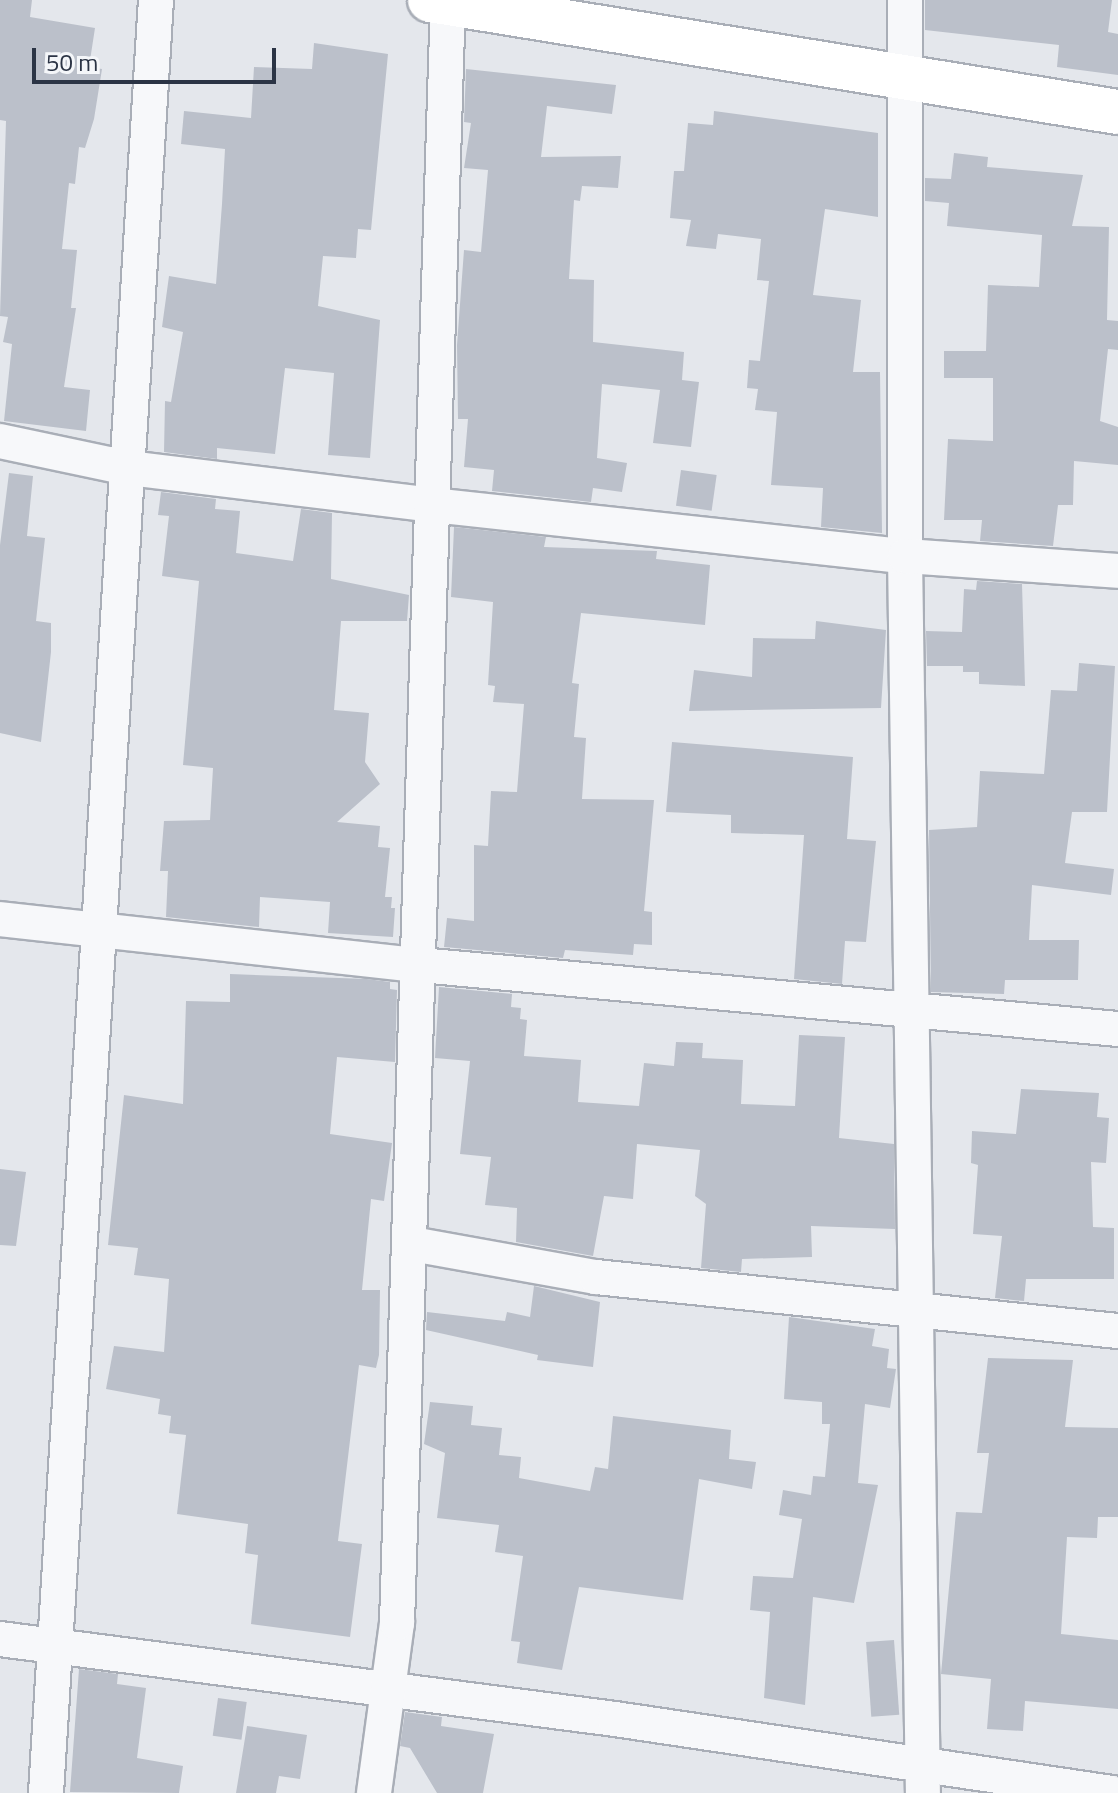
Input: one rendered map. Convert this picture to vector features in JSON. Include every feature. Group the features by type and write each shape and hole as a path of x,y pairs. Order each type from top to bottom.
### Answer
{"street":[{"path":"46,1793 156,0"},
{"path":"905,0 908,78 905,556 920,1309 923,1778"},
{"path":"374,1793 392,1688 412,1244 442,1 1118,112"},
{"path":"0,441 128,468 432,505 905,556 1118,571"},
{"path":"0,919 420,965 1118,1029"},
{"path":"412,1244 596,1277 1118,1331"},
{"path":"0,1639 392,1688 923,1778 1112,1793"}],"building":[{"path":"0,0 32,0 30,17 95,28 89,67 102,69 94,119 85,148 79,147 75,184 69,183 62,249 77,250 71,308 76,308 64,387 90,390 86,431 4,421 12,344 3,342 8,317 0,316 6,121 0,120"},
{"path":"925,0 1112,0 1108,32 1118,34 1118,75 1057,67 1059,45 925,30"},
{"path":"314,43 388,54 371,230 358,229 356,258 323,256 318,306 380,320 370,458 328,455 334,373 285,368 275,454 217,448 217,459 164,452 165,401 171,402 183,332 162,327 169,276 216,284 222,204 225,149 181,144 184,111 251,118 254,67 312,69"},
{"path":"466,69 616,85 612,114 547,106 541,157 621,156 618,188 582,186 580,201 574,200 569,279 594,280 593,342 684,352 682,380 699,382 691,447 653,443 660,390 602,384 597,458 627,463 622,492 593,488 591,502 492,491 494,470 464,467 468,419 458,419 457,345 464,250 481,252 488,170 464,168 471,123 464,122"},
{"path":"714,111 878,133 878,217 825,209 813,295 861,300 853,372 880,372 882,533 821,527 823,488 771,485 777,412 755,410 758,389 747,388 749,360 760,361 769,281 757,280 761,239 718,234 716,249 686,246 691,220 670,218 674,171 684,171 688,123 713,125"},
{"path":"954,153 988,157 987,167 1083,175 1072,226 1109,227 1107,320 1118,321 1118,350 1108,349 1100,421 1118,427 1118,465 1074,461 1073,505 1058,505 1053,546 980,541 982,520 944,520 948,439 993,441 993,378 944,378 944,351 986,351 988,285 1039,287 1042,235 947,226 949,203 925,201 925,178 951,179"},
{"path":"681,470 717,475 712,511 676,506"},
{"path":"9,473 33,476 27,536 45,538 36,621 51,623 51,652 41,742 0,733 0,545"},
{"path":"161,492 216,499 215,509 240,511 236,553 293,561 301,509 332,513 331,579 409,595 407,621 341,621 334,710 369,713 365,762 380,784 337,822 380,826 378,847 390,848 385,897 392,897 391,908 395,908 393,937 328,933 330,902 260,897 259,927 166,917 168,871 160,871 164,821 210,820 213,768 183,765 199,581 162,576 169,516 158,515"},
{"path":"454,527 546,537 544,547 657,551 656,559 710,565 705,625 581,613 572,683 579,684 574,737 586,738 582,799 654,800 644,911 652,912 652,945 634,944 633,955 565,950 563,958 444,947 447,918 474,921 474,845 488,846 491,791 517,792 524,704 493,702 495,686 488,685 493,602 451,597"},
{"path":"977,581 1022,584 1025,686 979,684 979,672 963,672 963,666 927,666 926,631 962,632 964,589 976,590"},
{"path":"816,621 886,630 881,708 689,711 694,670 752,677 753,638 815,639"},
{"path":"1079,663 1115,666 1107,812 1072,812 1065,863 1114,869 1111,895 1032,885 1029,940 1079,940 1078,980 1005,980 1004,994 931,992 929,830 977,827 980,771 1044,774 1051,690 1077,691"},
{"path":"672,742 853,757 847,839 876,841 866,942 845,941 842,984 794,979 804,835 731,833 731,815 666,812"},
{"path":"230,974 367,979 390,982 390,989 397,990 395,1062 337,1057 330,1134 392,1143 384,1201 371,1199 362,1290 380,1290 379,1355 376,1368 359,1365 338,1541 362,1544 350,1637 251,1624 258,1555 245,1553 248,1524 177,1514 186,1435 169,1433 171,1416 158,1414 160,1399 106,1389 114,1346 164,1352 169,1279 134,1275 138,1248 108,1245 124,1095 183,1104 186,1001 230,1002"},
{"path":"439,987 512,994 511,1007 521,1008 520,1019 527,1020 524,1056 581,1060 578,1102 639,1106 644,1063 674,1066 676,1042 703,1043 702,1058 743,1060 741,1104 795,1106 799,1035 845,1037 839,1138 894,1144 895,1229 811,1226 812,1257 742,1259 741,1272 701,1268 706,1204 695,1196 700,1150 637,1144 633,1199 604,1196 593,1256 516,1242 517,1208 485,1205 491,1157 460,1154 470,1061 435,1058"},
{"path":"1021,1089 1099,1093 1097,1117 1109,1118 1106,1163 1091,1162 1093,1227 1114,1228 1114,1279 1026,1279 1024,1301 995,1298 1002,1236 973,1234 978,1165 971,1163 972,1131 1016,1134"},
{"path":"0,1169 26,1172 16,1246 0,1245"},
{"path":"534,1286 600,1302 593,1367 537,1360 538,1355 426,1330 427,1312 505,1321 507,1312 530,1317"},
{"path":"789,1317 875,1329 872,1346 889,1349 887,1368 896,1369 890,1408 865,1404 858,1483 878,1485 854,1603 813,1597 805,1705 764,1698 770,1612 750,1610 753,1576 793,1578 802,1519 779,1515 783,1490 811,1495 813,1476 825,1477 830,1424 822,1424 822,1402 784,1399"},
{"path":"988,1358 1073,1360 1065,1427 1118,1428 1118,1517 1098,1517 1097,1538 1067,1537 1061,1634 1118,1640 1118,1709 1025,1701 1023,1731 987,1729 991,1679 941,1674 956,1512 982,1513 989,1453 977,1453"},
{"path":"430,1402 473,1406 471,1425 502,1428 499,1455 521,1457 519,1478 590,1491 595,1467 608,1469 613,1416 731,1430 729,1459 756,1462 752,1489 699,1479 683,1600 579,1587 562,1670 517,1663 520,1642 511,1641 523,1556 495,1552 499,1525 437,1518 445,1453 424,1444"},
{"path":"894,1640 899,1715 871,1717 866,1642"},
{"path":"79,1669 118,1674 117,1684 146,1688 137,1758 183,1766 179,1793 70,1792"},
{"path":"218,1698 247,1702 241,1740 213,1736"},
{"path":"405,1712 442,1717 441,1726 494,1734 483,1793 437,1793 410,1748 400,1746"},
{"path":"247,1726 307,1735 300,1779 279,1776 276,1793 236,1793"}]}
